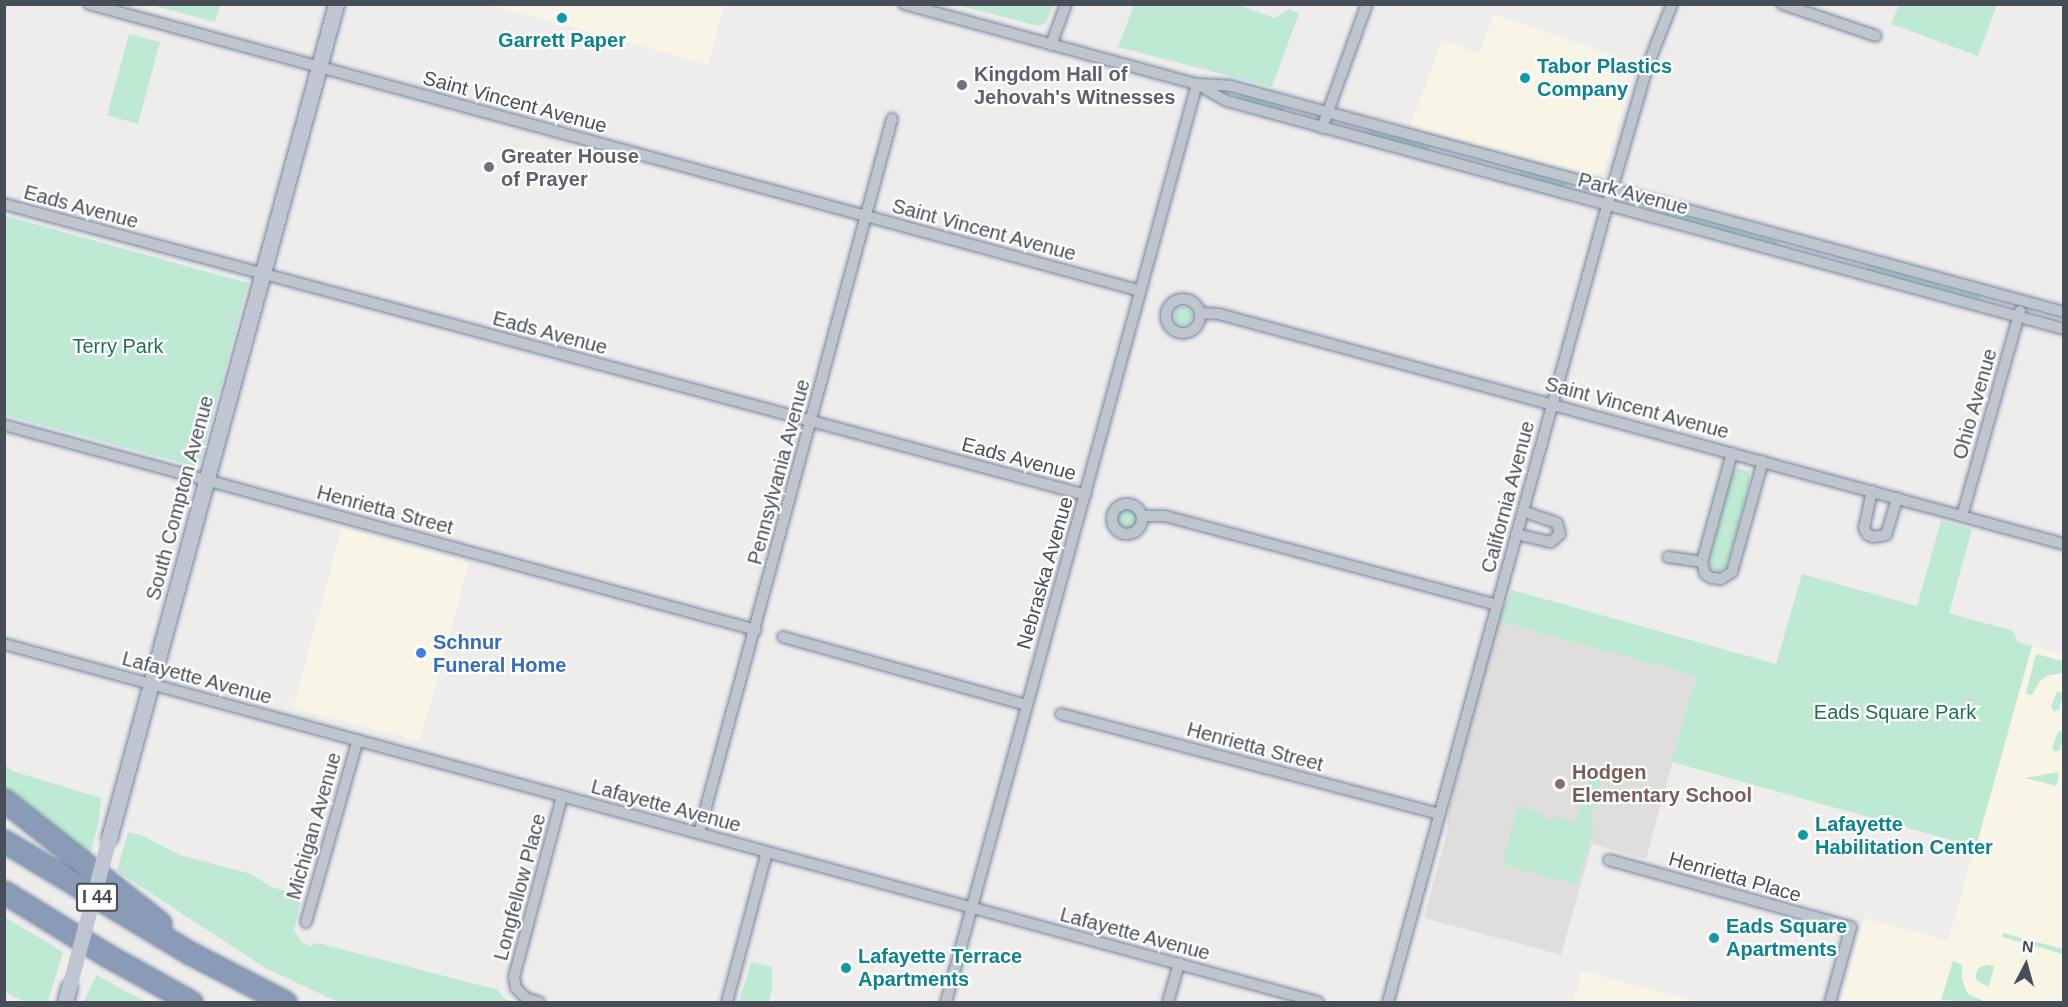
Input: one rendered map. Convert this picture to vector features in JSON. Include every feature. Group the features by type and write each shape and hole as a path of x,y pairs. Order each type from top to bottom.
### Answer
{"highway":[{"path":"4,800 127,896 190,953"},
{"name":"I 44","path":"4,841 190,953 285,1002"},
{"name":"I 44","path":"4,892 103,953 191,1002"}],"main road":[{"name":"South Compton Avenue","path":"65,1002 336,4"}],"street":[{"name":"Saint Vincent Avenue","path":"89,4 1141,291"},
{"name":"Park Avenue","path":"904,4 1197,84 1231,86 2064,313"},
{"path":"1051,45 1066,4"},
{"path":"1322,128 1367,4"},
{"name":"California Avenue","path":"1388,1002 1607,206 1648,65 1672,4"},
{"path":"1782,4 1876,36"},
{"name":"Park Avenue","path":"1197,84 1227,101 1322,128 2061,328"},
{"name":"Nebraska Avenue","path":"946,1002 1197,84"},
{"name":"Pennsylvania Avenue","path":"699,833 756,630 892,118"},
{"name":"Eads Avenue","path":"4,204 1086,495"},
{"name":"Ohio Avenue","path":"1962,516 2022,301"},
{"name":"Saint Vincent Avenue","path":"1200,313 1219,314 1552,403 2064,544"},
{"path":"2061,328 2064,313"},
{"name":"Henrietta Street","path":"4,425 756,630"},
{"path":"1732,453 1702,562 1705,574 1712,578 1721,579 1732,572 1762,461"},
{"path":"1872,491 1864,528 1867,534 1873,537 1886,535 1897,498"},
{"path":"1516,534 1551,542 1560,534 1557,523 1523,511"},
{"path":"1142,516 1165,516 1497,605"},
{"path":"1668,557 1702,562"},
{"path":"783,637 1027,705"},
{"name":"Lafayette Avenue","path":"4,644 1318,1002"},
{"name":"Henrietta Street","path":"1061,714 1440,814"},
{"name":"Michigan Avenue","path":"306,922 358,740"},
{"name":"Longfellow Place","path":"539,1002 527,999 516,988 514,977 562,796"},
{"path":"727,1002 767,852"},
{"name":"Henrietta Place","path":"1609,860 1851,927 1830,1002"},
{"path":"1168,1002 1179,964"}],"shaded area":[{"path":"724,4 708,64 490,5"},
{"path":"1494,14 1636,64 1603,174 1592,176 1410,127 1442,40 1479,54"},
{"path":"342,528 469,563 420,741 293,708"},
{"name":"Hodgen Elementary School","path":"1498,621 1696,676 1646,859 1592,844 1561,955 1424,918 1447,832 1449,806"},
{"path":"2032,646 2063,655 2063,1002 1841,1002 1864,918 1948,941"},
{"path":"1582,971 1693,1001 1698,1002 1573,1002"}],"green space":[{"path":"1053,4 1046,23 1038,26 957,5"},
{"path":"1899,4 1997,5 1978,56 1891,24"},
{"path":"151,5 220,5 215,22"},
{"path":"1134,5 1239,5 1275,18 1288,9 1299,13 1272,87 1118,47"},
{"path":"129,34 160,42 138,124 107,115"},
{"path":"1240,94 1285,107 1284,111 1238,99"},
{"path":"1370,130 1430,146 1428,151 1368,135"},
{"path":"1521,170 1567,183 1565,188 1519,175"},
{"path":"1662,209 1777,241 1776,245 1661,214"},
{"name":"Terry Park","path":"5,216 248,283 199,466 5,415"},
{"path":"1868,265 1980,296 1979,300 1866,270"},
{"path":"1179,307 1187,307 1192,312 1190,323 1179,325 1174,320 1174,312"},
{"path":"1738,468 1749,471 1750,480 1727,566 1718,571 1710,568 1709,560 1732,474"},
{"path":"1127,509 1134,512 1137,519 1134,526 1127,529 1120,526 1117,519 1120,512"},
{"name":"Eads Square Park","path":"1941,521 1972,529 1949,613 2013,631 2018,642 2032,646 1976,847 1672,762 1696,676 1498,621 1512,590 1776,664 1802,574 1917,606"},
{"path":"2036,654 2063,661 2063,673 2047,676 2040,681 2032,695 2026,693"},
{"path":"2057,691 2063,694 2059,710 2054,711 2051,707"},
{"path":"2058,731 2063,732 2063,736 2060,750 2055,752 2052,748"},
{"path":"4,764 12,771 101,798 99,822 89,857 5,795"},
{"path":"2057,772 2059,776 2056,786 2025,778"},
{"path":"1589,778 1601,781 1589,826 1594,828 1577,885 1502,864 1518,806 1542,813 1542,817 1552,820 1553,816 1576,822"},
{"path":"128,832 141,835 180,855 251,874 271,887 302,895 294,930 301,941 310,946 318,943 498,990 502,997 512,1002 338,1002 265,968 117,871"},
{"path":"5,917 63,952 48,1002 25,1002 5,992"},
{"path":"2003,933 2063,949 2063,954 2002,937"},
{"path":"1953,961 1962,965 1962,979 1967,993 1985,1002 1941,1000"},
{"path":"751,962 772,967 772,990 769,1002 739,1002"},
{"path":"1994,966 1989,987 1977,981 1975,976 1979,967"},
{"path":"97,975 119,988 147,1002 83,1002"}],"place":[{"name":"Garrett Paper","path":"562,18"},
{"name":"Tabor Plastics Company","path":"1525,78"},
{"name":"Kingdom Hall of Jehovah's Witnesses","path":"962,85"},
{"name":"Greater House of Prayer","path":"489,167"},
{"name":"Schnur Funeral Home","path":"421,653"},
{"name":"Hodgen Elementary School","path":"1560,784"},
{"name":"Lafayette Habilitation Center","path":"1803,835"},
{"name":"Eads Square Apartments","path":"1714,938"},
{"name":"Lafayette Terrace Apartments","path":"846,968"}]}
